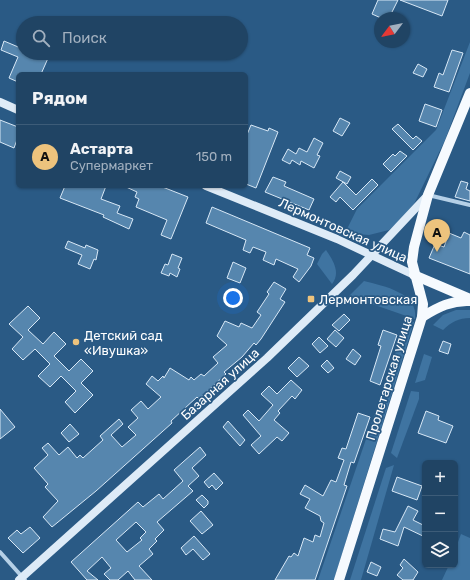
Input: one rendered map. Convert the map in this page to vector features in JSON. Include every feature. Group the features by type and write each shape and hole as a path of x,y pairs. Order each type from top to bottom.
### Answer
{"main road":[{"name":"Пролетарская улица","path":"339,580 422,317 423,304 414,275 412,262 414,247 428,195 470,93"},
{"path":"0,102 16,109"},
{"name":"Лермонтовская улица","path":"211,188 337,239 470,300"},
{"name":"Базарная улица","path":"22,579 267,358 371,255 428,195"},
{"path":"422,317 444,304 470,300"}],"street":[{"path":"428,195 470,205"},
{"path":"0,552 22,579"}],"shaded area":[{"path":"470,42 470,73 445,140 414,204 389,230 369,235 345,233 357,209 436,130"},
{"path":"326,250 336,271 335,280 332,284 317,264 322,254"},
{"path":"364,281 390,288 406,297 412,303 415,310 415,319 349,296"},
{"path":"456,310 470,310 470,318 455,321 443,330 433,325 443,315"},
{"path":"407,319 414,322 334,580 318,580"},
{"path":"424,354 432,357 425,380 415,383"},
{"path":"411,391 419,392 419,399 397,458 391,453"},
{"path":"394,465 361,580 350,580 386,468"},
{"path":"461,534 470,538 470,580 442,580 448,568 458,568 458,542"}],"building":[{"path":"378,0 398,0 392,12 374,12 374,15 372,14"},
{"path":"400,0 448,0 442,16"},
{"path":"4,41 16,46 16,56 1,50"},
{"path":"452,50 463,53 449,92 434,87 439,73 443,75"},
{"path":"17,60 47,60 42,72 16,72 16,81 9,78"},
{"path":"418,64 427,69 423,77 413,73"},
{"path":"425,104 442,110 436,127 419,121"},
{"path":"340,118 350,123 342,136 333,131"},
{"path":"0,120 16,126 16,142 14,148 0,142"},
{"path":"398,124 413,139 416,136 422,141 413,150 392,129"},
{"path":"251,125 268,131 269,128 278,132 256,188 248,185 248,132"},
{"path":"314,138 323,143 317,155 320,156 314,168 301,161 300,165 292,160 290,164 282,160 288,149 296,154 299,148 307,152"},
{"path":"400,151 407,156 391,172 383,164 393,154 395,156"},
{"path":"340,171 351,177 347,184 336,178"},
{"path":"273,177 286,182 284,186 314,199 309,210 265,192"},
{"path":"372,179 378,185 353,210 340,197 336,202 330,197 343,182 356,195"},
{"path":"461,181 468,183 466,189 470,191 470,201 455,197"},
{"path":"64,188 105,188 101,199 120,206 117,213 133,219 129,229 103,217 104,215 60,198"},
{"path":"128,188 165,188 188,197 171,239 161,235 167,220 136,207 139,199 135,197 137,192"},
{"path":"212,207 310,248 307,255 314,258 311,266 299,282 293,277 298,269 276,259 274,265 263,260 266,252 253,247 250,253 243,250 246,240 206,223"},
{"path":"464,232 470,235 470,274 429,258 435,244 444,247 449,233 461,238"},
{"path":"68,241 85,248 86,245 98,250 96,260 94,259 90,269 78,264 82,255 65,248"},
{"path":"172,254 182,258 178,268 180,269 177,277 170,273 169,276 161,273 165,264 168,265"},
{"path":"233,262 246,268 240,283 227,278"},
{"path":"274,282 286,289 280,299 285,302 256,345 254,343 242,357 224,372 226,374 199,399 197,397 171,421 172,423 96,491 52,527 43,517 58,501 45,487 48,484 34,468 48,455 42,448 48,443 59,455 68,447 77,458 80,455 83,458 103,440 100,436 119,419 123,424 111,435 122,447 136,435 128,427 138,418 131,410 141,401 148,409 161,397 146,384 152,376 158,381 163,376 164,378 170,368 189,380 191,377 194,380 201,374 204,376 218,363 213,357 227,345 217,336 225,321 239,327 241,323 252,328 261,315 257,312 269,294 267,292"},
{"path":"28,306 40,318 28,330 43,344 54,332 66,344 54,356 69,371 81,359 93,371 81,383 93,395 75,413 65,402 76,391 61,376 50,387 38,376 50,364 35,349 23,360 12,349 23,337 9,324"},
{"path":"344,314 350,320 339,331 332,325"},
{"path":"335,330 344,338 336,347 327,339"},
{"path":"383,330 397,335 380,385 370,381 381,346 378,345"},
{"path":"319,337 328,346 320,353 312,344"},
{"path":"443,341 451,344 448,354 439,351"},
{"path":"353,349 361,356 355,365 346,359"},
{"path":"299,357 309,366 297,377 288,368"},
{"path":"327,360 334,368 328,373 321,366"},
{"path":"291,380 302,390 295,399 292,396 278,411 280,413 274,420 289,433 282,441 277,437 259,454 251,445 261,436 243,415 248,410 259,421 273,405 261,394 269,386 277,394"},
{"path":"0,409 15,427 0,439"},
{"path":"426,411 439,416 438,420 453,426 446,443 418,433"},
{"path":"358,413 370,417 354,463 351,462 344,485 347,486 315,580 275,580 289,556 291,557 294,553 298,556 304,538 313,542 315,535 320,537 324,523 321,521 320,516 305,508 310,499 300,494 305,485 323,496 331,480 336,482 344,460 338,458 342,448 346,449"},
{"path":"228,421 245,440 240,446 223,427"},
{"path":"70,424 79,434 69,442 61,433"},
{"path":"200,447 206,455 192,468 199,476 188,486 193,491 157,522 164,530 155,539 157,541 149,549 153,554 139,566 152,580 135,580 128,571 118,580 110,580 104,574 111,568 102,557 87,571 98,580 87,580 71,562 138,502 143,507 159,494 163,499 183,481 174,470","holes":["136,522 146,532 140,538 142,540 127,552 116,540"]},
{"path":"214,473 223,483 216,490 212,485 209,488 204,482"},
{"path":"397,477 422,486 417,500 392,491"},
{"path":"202,495 208,501 208,504 204,508 196,500"},
{"path":"408,506 418,511 413,520 422,524 422,536 404,527 398,546 380,539 383,529 395,532"},
{"path":"201,511 213,525 202,534 190,521"},
{"path":"30,527 40,538 23,553 8,538 17,530 21,534"},
{"path":"194,536 210,554 203,560 193,549 186,555 181,548"},
{"path":"404,559 418,572 413,580 403,580 397,575 403,568 400,565"},
{"path":"371,562 381,567 377,576 367,572"}],"place":[{"name":"Астарта","path":"437,252"},
{"name":"Лермонтовская","path":"311,299"},
{"name":"Детский сад «Ивушка»","path":"76,342"}]}
